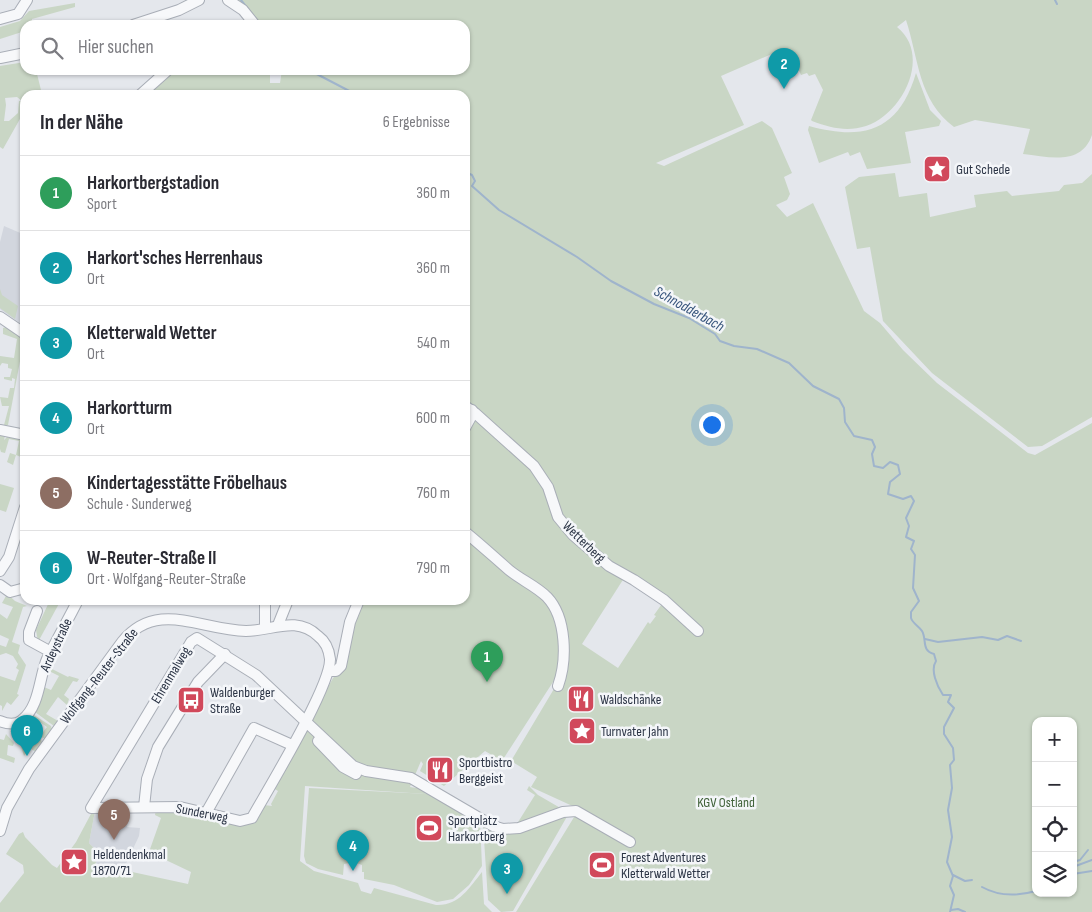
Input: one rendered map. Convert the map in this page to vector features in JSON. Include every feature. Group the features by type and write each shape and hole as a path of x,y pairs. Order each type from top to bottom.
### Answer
{"street":[{"path":"0,19 18,14 27,0"},
{"path":"148,20 179,10 198,0"},
{"path":"228,0 243,10 252,20"},
{"path":"0,58 20,54"},
{"path":"146,90 162,75"},
{"path":"0,317 20,331"},
{"name":"Wetterberg","path":"470,409 534,466 548,487 558,517 573,535 609,566 634,580 668,604 698,631"},
{"path":"0,430 20,434"},
{"path":"0,571 9,557 20,523"},
{"path":"470,536 511,572 545,595 552,603 559,619 564,646 563,669 558,686"},
{"path":"0,585 10,592 20,589"},
{"name":"Ardeystraße","path":"0,721 12,723 22,720 31,708 51,652 75,605"},
{"path":"265,605 265,628"},
{"path":"278,625 286,605"},
{"path":"206,813 254,728 292,745 329,671 336,671 341,666 350,622 357,605"},
{"path":"37,611 28,637 31,642 51,652"},
{"name":"Wolfgang-Reuter-Straße","path":"0,831 5,801 63,721 136,626 153,620 167,618 235,630 278,625 303,626 318,635 328,652 329,671"},
{"name":"Ehrenmalweg","path":"91,808 193,640 197,638 225,654 256,676 357,768 411,778 493,826 503,829 519,828 564,812 576,811 630,842"},
{"path":"144,807 147,780 158,747 198,682 225,654"},
{"name":"Sunderweg","path":"91,808 180,807 240,821 252,818 292,745"}],"shaded area":[{"path":"4,226 20,233 20,323 0,309 0,242"},
{"path":"95,811 128,811 127,827 140,828 139,836 123,870 111,865 96,865 95,849 89,843"}],"green space":[{"name":"KGV Ostland","path":"235,0 1092,0 1092,135 1087,145 1072,155 1054,157 1023,154 1030,129 975,120 954,127 933,105 926,92 906,20 897,27 907,39 912,53 909,82 901,97 879,119 866,126 852,129 832,127 812,121 823,90 815,74 809,76 807,73 801,75 796,64 781,50 721,76 744,125 656,163 664,166 762,121 772,128 792,173 784,177 790,194 787,200 776,205 787,217 813,203 864,311 880,323 903,350 937,383 1028,453 1035,455 1092,423 1092,912 516,912 579,809 531,787 537,777 511,761 567,667 562,668 502,761 485,751 444,786 420,771 423,764 421,761 410,787 423,789 426,794 305,786 300,861 314,871 358,883 361,891 371,894 374,888 436,905 451,903 463,895 482,872 484,904 492,912 0,912 0,903 24,873 23,865 6,854 19,834 23,832 25,837 57,868 76,842 92,812 95,811 89,843 95,849 96,865 111,865 123,870 188,884 191,872 149,852 161,818 155,815 156,809 177,810 248,824 255,822 264,805 272,806 271,804 278,791 273,788 333,678 338,673 360,605 470,605 470,424 479,411 470,405 470,90 148,90 164,75 270,75 270,83 280,83 281,75 470,75 470,20 253,20","holes":["626,575 664,601 654,615 656,616 650,624 648,622 618,668 582,644"]},
{"path":"75,3 75,7 32,20 21,20 29,11"},
{"path":"20,21 20,33 0,39 0,27"},
{"path":"20,63 20,75 37,75 41,90 20,90 20,99 17,97 5,98 4,121 9,121 18,113 19,101 20,119 3,149 0,147 0,66"},
{"path":"916,73 930,110 941,121 939,126 905,132 911,163 867,169 860,152 850,156 848,152 819,163 808,130 809,126 847,132 863,131 877,127 900,108 909,93"},
{"path":"895,173 899,197 927,193 930,217 976,207 974,195 1007,191 1012,196 1059,191 1064,185 1082,183 1092,174 1092,417 1042,446 1028,447 932,373 883,321 870,247 857,249 845,187 859,177"},
{"path":"0,289 2,295 18,306 15,319 0,308"},
{"path":"6,327 20,337 20,361 8,425 4,425 9,406 2,406 0,397 8,398 10,388 14,388 15,379 12,378 12,381 4,379 4,377 10,377 12,369 8,368 8,364 2,363 0,366 0,356 14,358 17,339 3,334 3,328"},
{"path":"0,435 5,436 4,440 7,437 20,439 20,457 16,455 19,441 9,439 5,453 1,452 1,449 0,452"},
{"path":"10,453 16,455 13,465 7,462"},
{"path":"0,484 14,488 6,512 0,510"},
{"path":"0,587 20,605 27,606 23,607 12,642 20,645 18,653 26,665 17,694 19,695 11,705 7,702 2,711 2,706 0,705 0,676 15,681 19,670 16,668 18,664 13,656 6,653 0,655 0,645 6,647 9,639 0,635 0,614 7,619 13,607 2,603 6,596"},
{"path":"48,605 58,605 38,642 36,630"},
{"path":"48,667 68,677 79,679 77,682 73,681 64,695 69,699 67,705 58,697 46,714 58,721 54,726 35,712 44,687 51,690 59,676 47,670"},
{"path":"34,715 51,726 52,730 45,739 40,736 47,727 37,720 31,729 36,733 34,736 42,741 36,752 31,749 36,741 29,736 24,744 26,745 24,749 28,751 24,756 19,740 10,731 23,725"},
{"path":"6,734 14,743 13,746 8,745 7,755 15,758 14,763 0,758 0,739 4,740"},
{"path":"529,786 538,795 569,813 513,911 501,912 488,900 483,824 515,827 535,795 527,790"},
{"path":"309,788 429,794 480,822 482,866 469,885 453,899 437,902 394,885 364,879 362,865 354,862 344,864 343,875 318,869 306,863 304,856"}],"waterway":[{"name":"Schnodderbach","path":"241,0 257,20"},
{"path":"1055,0 1057,4"},
{"name":"Schnodderbach","path":"319,75 347,90"},
{"name":"Schnodderbach","path":"470,174 475,181 472,186 499,210 577,257 611,281 654,304 689,318 715,334 720,341 734,346 757,349 789,363 813,386 839,399 844,408 845,422 854,436 872,440 875,447 872,454 874,466 883,468 890,462 898,465 900,474 890,482 888,494 903,499 911,496 914,501 906,518 909,526 906,537 914,541 911,549 915,555 913,588 919,601 911,612 911,618 922,631 927,650 934,654 936,661 934,673 937,683 943,695 951,695 948,702 954,708 944,727 944,734 953,748 954,760 950,765 952,788 948,810 952,837 947,862 953,876 950,886 954,895 950,912"},
{"path":"925,639 938,642 982,637 998,640 1007,636 1021,641"},
{"path":"1077,861 1088,850"},
{"path":"1077,866 1092,860"},
{"path":"1077,873 1092,871"},
{"path":"953,875 965,881 972,880"},
{"path":"982,887 1008,894 1032,892"},
{"path":"951,910 958,909 965,912"}],"place":[{"name":"Harkort'sches Herrenhaus","path":"784,89"},
{"name":"Gut Schede","path":"937,169"},
{"name":"Harkortbergstadion","path":"487,682"},
{"name":"Waldschänke","path":"581,699"},
{"name":"Waldenburger Straße","path":"191,700"},
{"name":"Turnvater Jahn","path":"582,731"},
{"name":"W-Reuter-Straße II","path":"27,756"},
{"name":"Sportbistro Berggeist","path":"440,770"},
{"name":"Sportplatz Harkortberg","path":"429,828"},
{"name":"Kindertagesstätte Fröbelhaus","path":"114,840"},
{"name":"Heldendenkmal 1870/71","path":"74,862"},
{"name":"Forest Adventures Kletterwald Wetter","path":"602,865"},
{"name":"Harkortturm","path":"353,871"},
{"name":"Kletterwald Wetter","path":"507,894"}]}
